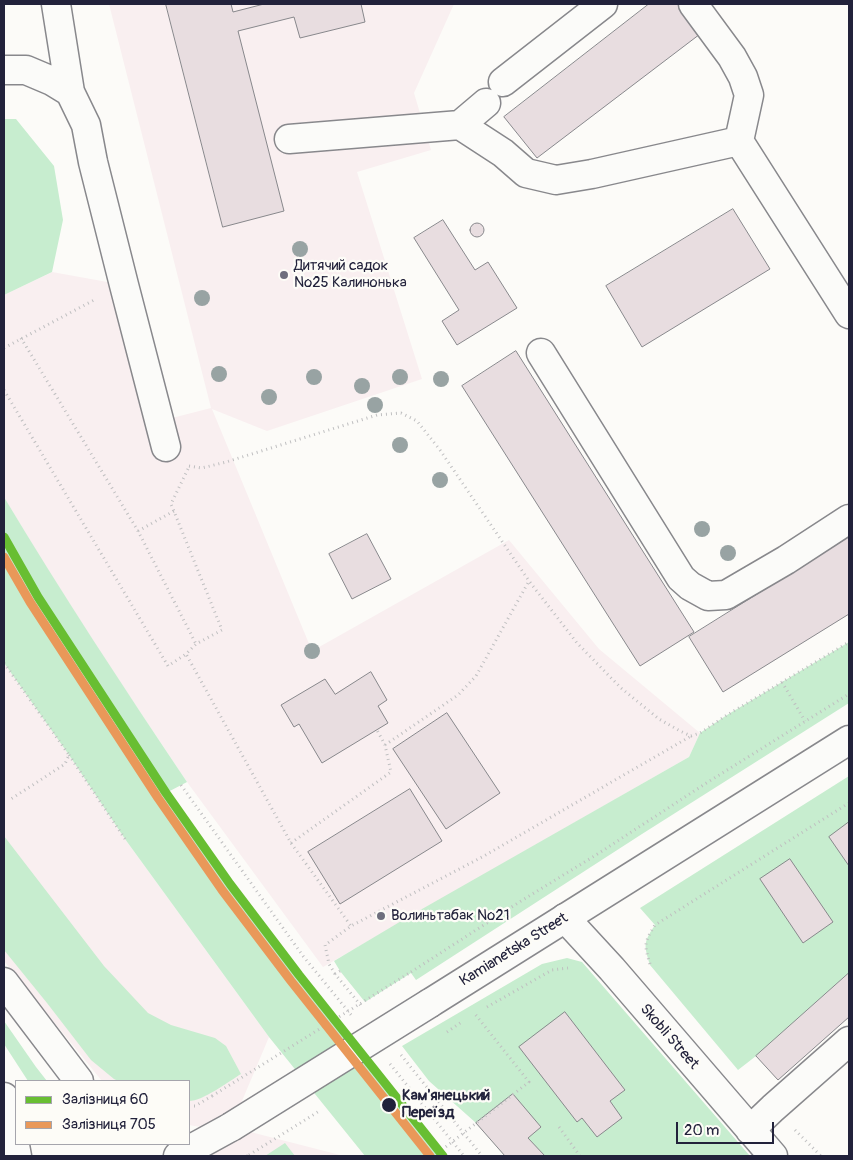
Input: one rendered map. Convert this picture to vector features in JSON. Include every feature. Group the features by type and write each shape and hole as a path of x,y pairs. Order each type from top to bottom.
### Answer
{"main road":[{"path":"56,4 70,92 86,125 124,285 166,447"},
{"path":"460,125 495,92 603,4"},
{"path":"693,4 732,57 743,77 748,95 739,141 849,314"},
{"path":"4,70 26,70 52,81 70,92"},
{"path":"289,139 460,125 503,153 526,173 556,180 592,174 739,141"},
{"path":"541,353 681,578 690,586 708,596 726,595 786,560 849,519"},
{"name":"Kamianetska Street","path":"178,1156 228,1129 849,740"},
{"name":"Skobli Street","path":"565,918 612,969 773,1156"},
{"path":"4,982 78,1080"},
{"path":"750,1130 849,1041"},
{"path":"4,1097 17,1156"},
{"path":"190,1136 228,1129"},
{"path":"205,1156 228,1129"}],"path":[{"path":"4,348 124,285"},
{"path":"21,338 138,531 196,644"},
{"path":"4,390 168,666 186,654 196,644 222,630 171,504 190,466"},
{"path":"166,447 190,466 202,468 377,415 402,413 417,420 440,450 529,581 577,643 621,688 659,719 692,736"},
{"path":"138,531 174,511"},
{"path":"385,745 458,696 476,676 529,581"},
{"path":"366,1012 335,974 329,964 325,945 350,926 484,856 700,732 849,642"},
{"path":"186,654 291,843 350,926"},
{"path":"4,663 69,754 125,839"},
{"path":"782,682 805,721"},
{"path":"190,1106 195,1106 212,1096 411,972 849,694"},
{"path":"291,843 391,772 385,745 378,730"},
{"path":"11,799 64,764 69,754"},
{"path":"181,785 304,956 353,1018"},
{"path":"647,938 655,925 849,803"},
{"path":"483,1009 552,970 575,967"},
{"path":"335,974 340,971"},
{"path":"434,1156 529,1082 475,1014 463,1022"},
{"path":"397,1050 482,1156"},
{"path":"384,1057 464,1156"},
{"path":"559,1127 580,1156"}],"shaded area":[{"path":"109,4 454,4 414,93 431,150 357,172 422,379 267,431 212,409 312,651 509,540 599,649 700,733 689,757 323,967 187,782 102,655 4,497 4,295 52,272 124,285 172,418 211,408"},
{"path":"4,663 125,839 269,1037 231,1127 344,1156 212,1156 224,1131 190,1125 190,1080 101,1080 4,961"}],"green space":[{"path":"4,119 16,119 54,166 63,220 52,272 4,295"},
{"path":"4,497 94,641 187,782 166,793 230,884 299,975 443,1156 365,1156 269,1037 125,839 4,663"},
{"path":"849,642 849,703 416,980 411,973 365,1002 340,971 334,961 689,757 700,733"},
{"path":"849,776 849,973 738,1070 650,965 646,944 648,936 655,925 640,908"},
{"path":"4,836 104,966 148,1013 171,1025 215,1038 226,1046 241,1074 208,1095 190,1101 190,1080 114,1079 91,1060 4,950"},
{"path":"567,958 582,962 750,1156 505,1156 476,1123 429,1081 402,1046 542,964"},
{"path":"4,1021 46,1080 27,1080 4,1044"},
{"path":"285,1143 295,1156 265,1156"}],"building":[{"path":"166,4 231,4 233,12 264,4 361,4 365,22 300,38 294,17 238,31 284,211 223,227"},
{"path":"649,4 682,4 704,31 537,158 504,117"},
{"path":"733,209 770,269 642,347 606,286"},
{"path":"443,220 475,270 488,262 517,308 457,345 442,321 459,310 414,238"},
{"path":"474,223 480,223 484,230 480,237 474,237 470,233 470,227"},
{"path":"516,351 694,632 640,666 462,386"},
{"path":"367,534 391,579 352,599 329,554"},
{"path":"849,537 849,614 723,692 689,637"},
{"path":"371,672 387,700 378,706 388,723 322,763 299,724 294,727 281,705 325,679 335,694"},
{"path":"447,713 500,793 446,829 393,749"},
{"path":"410,789 442,841 340,904 308,852"},
{"path":"849,822 849,866 829,837"},
{"path":"790,859 833,922 803,943 760,879"},
{"path":"849,973 849,1017 778,1080 756,1056"},
{"path":"565,1012 625,1090 610,1101 622,1118 597,1137 582,1118 577,1122 519,1047"},
{"path":"513,1094 541,1127 528,1138 545,1156 505,1156 476,1123"}],"rail line":[{"name":"60","path":"4,537 38,597 166,793 230,884 299,975 443,1156"},
{"name":"705","path":"4,557 30,602 158,798 222,890 291,981 430,1156"}],"place":[{"name":"Дитячий садок №25 Калинонька","path":"284,275"},
{"name":"Волиньтабак №21","path":"381,916"},
{"name":"Кам'янецький Переїзд","path":"389,1105"}]}
